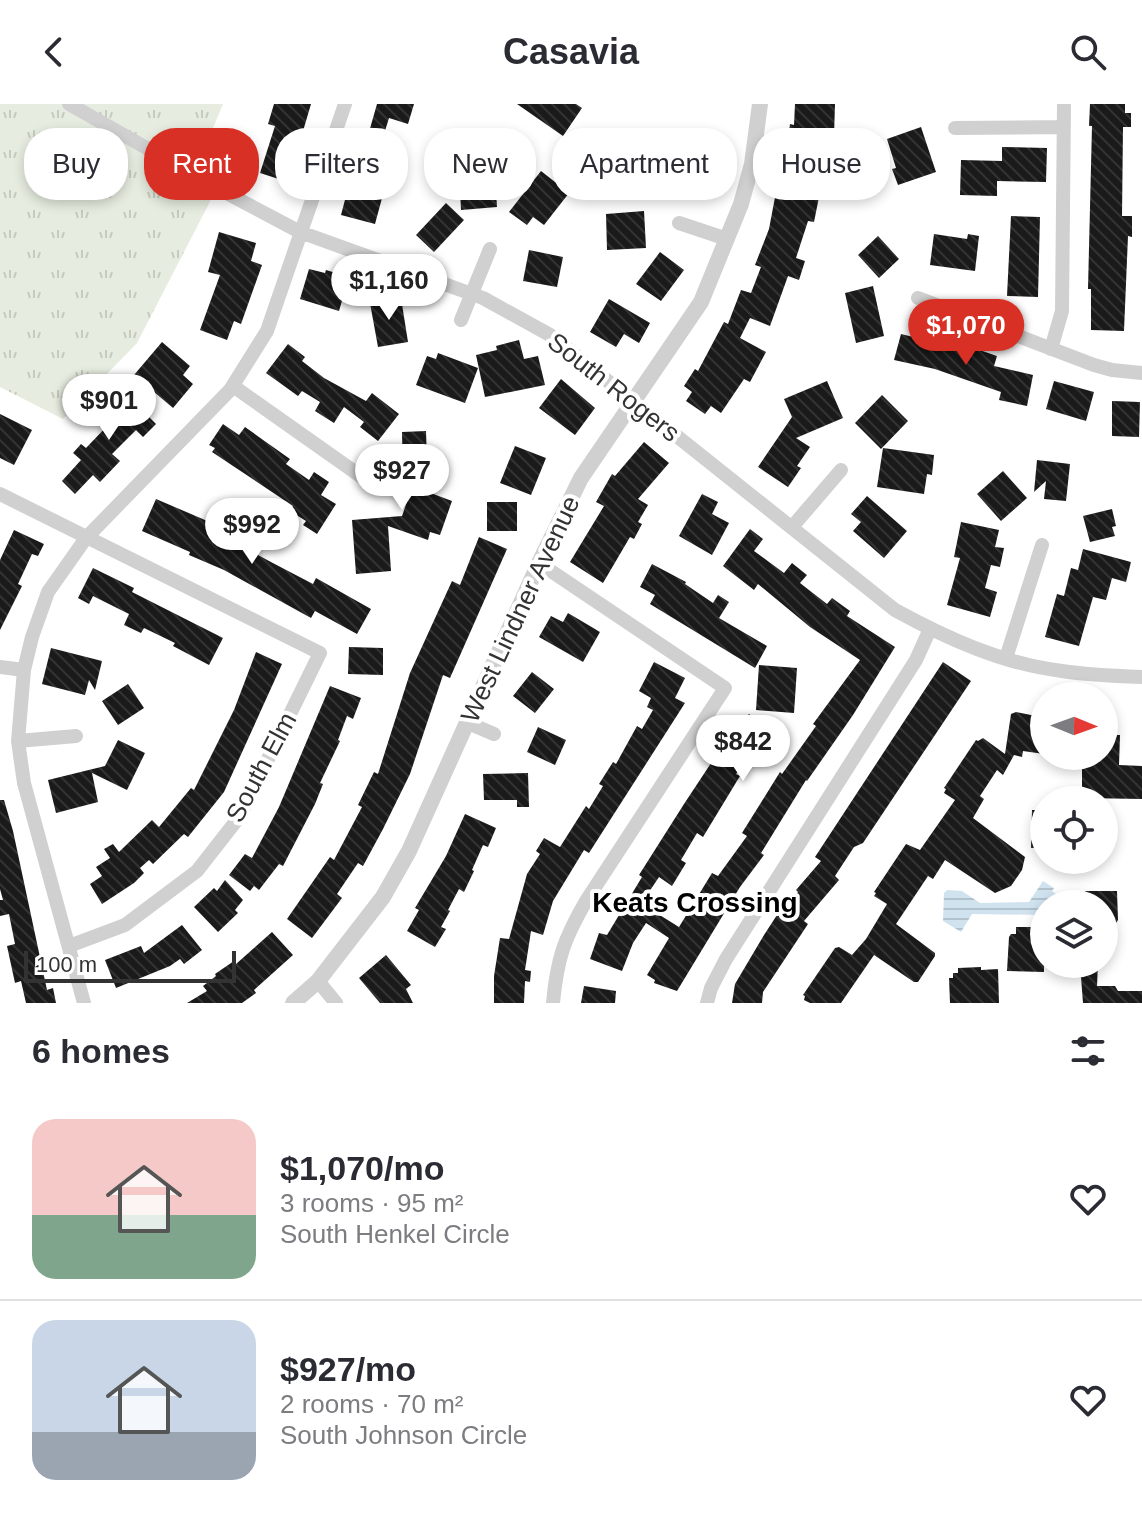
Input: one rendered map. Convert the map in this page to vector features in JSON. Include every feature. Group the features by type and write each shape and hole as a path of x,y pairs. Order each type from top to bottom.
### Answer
{"street":[{"name":"South Rogers","path":"69,104 300,232 473,294 550,335 895,610 930,629 1006,658 1060,671 1142,677"},
{"path":"84,1003 24,783 18,741 24,670 48,592 86,538 233,386 267,331 345,104"},
{"name":"West Lindner Avenue","path":"293,1003 318,981 383,897 409,851 539,563 581,478 701,302 727,239 752,164 760,104"},
{"path":"1051,349 1062,311 1064,104"},
{"path":"955,128 1063,127"},
{"path":"679,223 727,239"},
{"path":"461,320 490,249"},
{"path":"918,298 1112,370 1142,373"},
{"path":"233,386 369,482"},
{"path":"792,527 841,470"},
{"path":"0,494 86,538"},
{"name":"South Elm","path":"69,946 125,925 197,871 240,816 320,653 86,538"},
{"path":"1006,658 1042,545"},
{"path":"539,563 725,688 565,938 556,972 553,1003"},
{"path":"707,1003 726,959 916,660 930,629"},
{"path":"0,667 24,670"},
{"path":"468,723 494,734"},
{"path":"18,741 76,736"},
{"path":"318,981 336,1003"}],"green space":[{"path":"0,104 223,104 213,128 144,128 144,200 211,200 137,343 63,419 0,387"}],"water":[{"path":"1043,881 1054,888 1053,890 1037,890"},
{"path":"947,890 962,891 980,903 1029,902 1030,915 972,914 961,932 943,921 944,893"}],"building":[{"path":"274,104 311,104 304,128 275,128 275,178 260,173 275,126 268,124"},
{"path":"377,104 414,104 408,124 389,118 386,128 370,128"},
{"path":"517,104 576,104 582,108 568,128 552,128"},
{"path":"795,104 835,104 834,128 789,128 790,124 794,125"},
{"path":"1090,104 1125,104 1125,113 1131,113 1131,127 1123,127 1122,216 1132,216 1132,237 1128,236 1124,331 1091,330 1091,289 1088,289"},
{"path":"921,127 936,172 898,185 892,169 896,168 890,138"},
{"path":"1002,147 1047,148 1046,182 997,181 997,196 960,195 961,160 1002,161"},
{"path":"541,171 552,180 552,200 564,200 544,225 533,217 527,225 509,212 518,200 536,200 536,177"},
{"path":"345,200 382,200 375,224 341,215"},
{"path":"460,200 497,200 497,207 461,210"},
{"path":"774,200 818,200 814,222 808,221 796,258 805,261 799,280 788,276 770,326 750,318 740,338 766,352 750,382 744,379 721,413 711,406 705,414 686,401 692,392 684,386 695,369 698,371 724,322 728,324 741,290 751,293 761,267 755,265 769,229"},
{"path":"446,203 464,220 434,252 416,235"},
{"path":"644,211 646,248 607,250 606,214"},
{"path":"1011,216 1040,217 1038,297 1007,296"},
{"path":"219,232 256,243 251,261 262,265 241,324 234,321 227,340 200,330 220,275 208,272"},
{"path":"934,234 967,239 968,234 979,236 975,271 930,265"},
{"path":"878,236 899,259 879,278 858,255"},
{"path":"529,250 563,257 557,287 523,281"},
{"path":"660,252 684,270 661,301 636,284"},
{"path":"309,269 349,277 339,311 300,299"},
{"path":"873,286 884,336 856,343 845,293"},
{"path":"401,298 408,342 378,347 370,303"},
{"path":"609,299 650,323 639,343 624,334 616,347 590,332"},
{"path":"901,334 954,347 956,342 997,356 994,366 1033,375 1027,406 999,400 1001,392 935,369 894,360"},
{"path":"519,340 524,359 538,356 545,385 485,397 476,355"},
{"path":"162,342 190,366 183,375 193,384 173,408 134,375"},
{"path":"288,344 305,357 302,361 324,378 366,401 372,393 399,414 378,441 360,427 364,422 344,407 334,423 315,411 320,402 302,391 298,396 266,373"},
{"path":"438,353 478,368 465,403 416,385 427,356 436,359"},
{"path":"561,379 595,408 575,435 539,408"},
{"path":"827,381 843,418 796,438 810,447 788,487 758,467 792,417 784,399"},
{"path":"1054,381 1094,392 1086,421 1046,409"},
{"path":"121,389 156,424 143,437 136,430 112,454 120,461 100,482 93,475 75,494 62,481 81,460 73,453 81,444 86,448 109,424 105,419 114,410 108,403"},
{"path":"882,395 908,421 881,449 855,423"},
{"path":"1112,401 1140,402 1139,437 1112,436"},
{"path":"0,414 32,430 14,465 0,458"},
{"path":"223,424 239,435 245,427 290,459 286,464 309,480 314,472 329,482 321,495 336,504 317,534 303,525 306,521 290,511 293,506 212,452 215,448 209,445"},
{"path":"426,431 428,492 452,501 440,535 430,532 428,540 388,526 391,571 356,574 352,520 402,516 416,476 403,477 402,432"},
{"path":"644,442 669,463 638,499 648,505 638,522 642,524 634,539 630,537 603,583 570,562 604,506 596,502 612,474 615,476"},
{"path":"515,446 546,458 531,495 500,483"},
{"path":"883,448 934,455 932,475 927,474 924,494 877,487"},
{"path":"1037,460 1070,464 1066,501 1044,499 1046,481 1034,492"},
{"path":"1003,471 1027,498 1001,521 977,494"},
{"path":"702,494 718,502 712,514 729,523 712,555 679,536"},
{"path":"867,496 907,531 884,558 853,531 861,522 851,514"},
{"path":"156,499 240,535 236,543 313,584 316,578 371,609 357,634 315,611 311,618 224,570 189,555 190,552 142,531"},
{"path":"487,502 517,502 517,531 487,531"},
{"path":"1112,509 1115,536 1090,542 1083,516"},
{"path":"961,522 999,530 995,547 1004,548 1000,567 991,565 985,588 997,592 990,617 947,605 960,558 954,557"},
{"path":"750,529 763,539 754,551 784,573 792,563 807,575 800,583 827,604 832,598 850,611 847,616 895,647 853,715 806,780 761,853 764,855 740,887 677,991 654,983 655,980 647,975 669,938 646,923 633,943 622,971 590,959 599,933 607,935 642,877 639,875 684,804 721,748 749,714 770,731 736,774 740,776 703,837 697,833 681,860 686,863 672,886 659,877 645,898 661,910 658,914 679,927 712,873 718,876 747,836 742,833 780,772 782,774 816,726 813,724 860,660 810,627 758,584 754,590 723,566"},
{"path":"14,530 44,544 38,556 32,554 18,584 22,586 0,630 0,560"},
{"path":"479,537 507,549 450,678 443,675 410,774 383,829 363,866 358,863 337,894 342,898 312,938 287,919 330,857 334,860 362,807 358,805 374,772 378,774 410,673 452,581 460,585"},
{"path":"1083,549 1131,562 1126,582 1112,578 1106,600 1093,597 1079,646 1045,637 1057,594 1064,596 1071,568 1078,570"},
{"path":"652,564 686,582 713,603 718,595 729,602 719,618 767,646 755,668 650,604 655,595 640,587"},
{"path":"93,568 134,588 132,592 223,638 209,665 144,628 141,633 124,625 129,614 93,596 89,604 78,598"},
{"path":"568,613 600,632 583,662 539,637 551,616 563,622"},
{"path":"349,647 383,648 383,675 348,674"},
{"path":"51,648 102,661 95,690 89,680 85,695 42,684"},
{"path":"256,652 282,664 224,792 188,837 184,834 153,864 149,860 140,868 144,873 134,883 102,904 90,884 102,876 96,867 110,858 104,849 113,844 119,852 152,820 159,827 191,788 194,790 234,710"},
{"path":"654,662 685,678 675,698 685,703 589,853 584,850 553,901 543,935 531,931 525,970 531,971 530,982 525,981 524,1003 494,1003 494,976 500,938 509,939 527,874 540,854 536,851 544,838 560,847 586,806 589,809 603,786 599,784 613,762 616,764 637,726 642,729 653,710 647,707 651,698 639,691"},
{"path":"943,662 971,681 863,843 854,847 835,876 839,880 804,921 808,924 763,992 762,1003 732,1003 735,984 764,935 777,915 782,918 798,892 796,890 821,861 815,857"},
{"path":"759,665 797,668 794,713 756,710"},
{"path":"532,672 554,689 535,713 513,696"},
{"path":"128,684 144,708 118,725 102,701"},
{"path":"330,686 361,698 353,719 347,716 340,741 320,783 323,784 315,804 283,866 279,864 259,890 254,886 250,891 229,875 245,854 252,858 279,807"},
{"path":"1011,714 1030,715 1030,752 1023,751 1022,757 1014,755 1003,775 997,770 980,796 984,799 973,818 1025,857 1022,870 1011,886 995,893 945,860 933,879 928,876 896,924 935,953 918,982 874,955 841,1003 810,1003 804,1000 803,995 835,948 839,947 852,955 866,939 887,904 874,896 874,892 906,844 920,850 955,800 944,793 944,788 976,740 983,738 1005,754"},
{"path":"538,727 566,740 555,765 527,752"},
{"path":"1120,735 1119,765 1142,766 1142,799 1118,799 1118,786 1082,786 1082,770 1118,770"},
{"path":"118,740 145,753 127,790 92,773 98,802 56,813 48,780 105,766"},
{"path":"528,773 529,807 517,807 517,800 484,800 483,774"},
{"path":"0,800 4,800 13,831 47,990 53,988 56,1003 26,1003 21,981 15,983 7,946 15,944 9,914 0,916 0,900 3,900 0,889"},
{"path":"465,814 496,828 488,847 483,845 464,892 459,889 448,910 441,927 446,929 435,947 407,931 419,910 415,908 446,856"},
{"path":"225,880 243,900 235,910 238,913 218,932 194,907 214,888 217,891"},
{"path":"182,925 202,950 184,964 180,959 116,988 105,960 141,946 144,953"},
{"path":"1016,927 1030,927 1030,972 1007,971 1009,937 1016,934"},
{"path":"272,932 293,955 254,990 256,993 242,1003 187,1003 207,991 203,986 215,974 234,961 236,964"},
{"path":"386,955 411,985 406,989 413,1003 380,1003 359,978"},
{"path":"981,967 981,970 998,969 999,1003 950,1003 949,978 953,978 953,973 958,973 958,968"},
{"path":"1081,978 1097,978 1097,986 1115,986 1118,991 1142,991 1142,1003 1083,1003"},
{"path":"584,986 616,991 615,1003 581,1003"}],"district":[{"name":"Keats Crossing","path":"695,902"}]}
